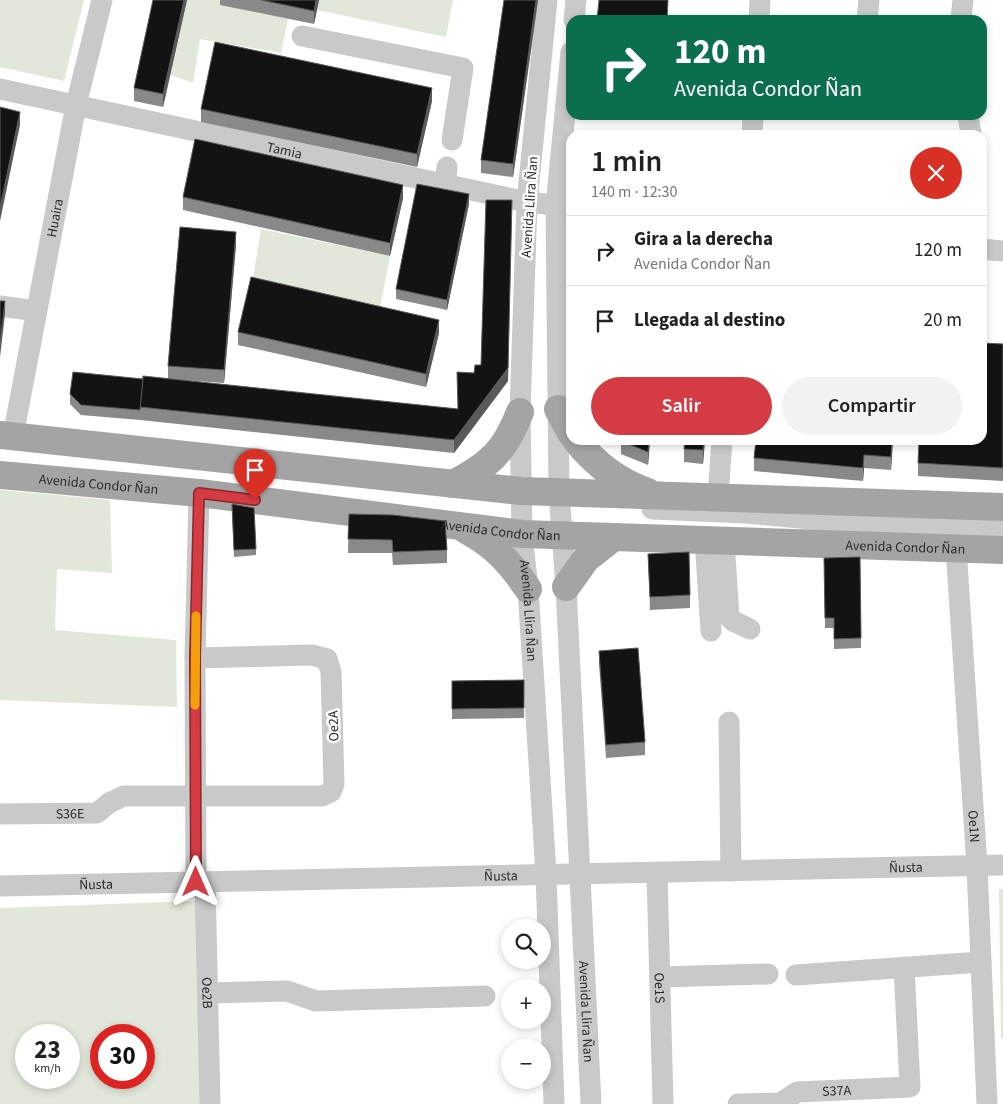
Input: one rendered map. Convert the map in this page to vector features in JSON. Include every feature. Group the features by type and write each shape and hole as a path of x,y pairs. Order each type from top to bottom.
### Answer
{"main road":[{"path":"558,409 566,424"},
{"path":"453,484 476,473 496,456 511,435 520,412"},
{"name":"Avenida Condor Ñan","path":"4,440 453,484 522,512 561,514 614,537 1003,550"},
{"path":"580,445 589,456 610,474 634,488 661,497"},
{"name":"Avenida Condor Ñan","path":"0,475 199,493 460,526 522,512 561,514 661,497 718,497 1003,507"},
{"path":"460,526 499,552 515,569 528,589"},
{"path":"566,587 586,559 614,537"}],"street":[{"name":"Huaira","path":"4,440 36,311 76,105 102,0"},
{"name":"Avenida Llira Ñan","path":"546,0 527,202 520,412 522,512 546,874 554,1104"},
{"path":"574,15 576,0"},
{"path":"759,15 760,0"},
{"path":"868,15 869,0"},
{"path":"962,15 963,0"},
{"path":"302,36 464,68 452,140"},
{"name":"Tamia","path":"0,88 76,105 446,176 527,202 564,206"},
{"name":"Avenida Llira Ñan","path":"566,162 558,409 561,514 590,1104"},
{"path":"987,249 1003,251"},
{"path":"0,306 36,311"},
{"path":"4,440 522,512"},
{"path":"718,497 722,445"},
{"path":"0,467 522,512"},
{"name":"Oe2B","path":"199,493 195,658 196,797 208,993 210,1104"},
{"path":"561,514 757,530 883,526 1003,531"},
{"path":"714,540 729,617 750,630"},
{"path":"711,631 714,540"},
{"name":"Oe1N","path":"956,548 977,866 981,962 992,1094"},
{"name":"Oe2A","path":"195,658 312,655 328,659 331,672 334,784 331,792"},
{"path":"729,722 731,871"},
{"name":"S36E","path":"0,814 96,813 109,803 124,796 322,796 331,792"},
{"name":"Ñusta","path":"0,886 1003,865"},
{"name":"Oe1S","path":"657,872 663,1104"},
{"path":"796,975 981,962"},
{"name":"S37A","path":"738,1104 781,1103 797,1092 910,1087 904,967"},
{"path":"660,977 768,974"},
{"path":"208,993 288,991 316,1001 485,996"}],"shaded area":[{"path":"0,0 84,0 64,81 0,67"},
{"path":"187,0 221,0 288,19 281,53 200,39 193,83 170,75"},
{"path":"319,0 453,0 446,37 317,10"},
{"path":"261,229 390,256 378,319 251,290"},
{"path":"0,490 110,500 112,573 57,569 55,630 176,640 177,707 0,700"},
{"path":"999,889 1003,889 1003,1038 1001,1038"},
{"path":"196,901 201,1104 0,1104 0,908"}],"building":[{"path":"153,0 184,0 163,94 134,88"},
{"path":"261,0 316,0 314,11"},
{"path":"504,0 536,0 513,164 481,160"},
{"path":"599,0 668,0 667,15 598,15"},
{"path":"215,42 432,88 417,154 201,109"},
{"path":"0,107 20,112 0,208"},
{"path":"195,139 403,185 390,243 183,197"},
{"path":"417,184 469,194 447,300 396,289"},
{"path":"486,200 512,200 508,368 454,440 140,407 143,376 458,409 457,372 474,373 475,365 481,365"},
{"path":"180,227 236,232 224,370 168,366"},
{"path":"251,277 439,320 426,374 238,332"},
{"path":"0,301 5,301 0,344"},
{"path":"987,343 1003,344 1003,468 918,463 919,445 987,445"},
{"path":"73,372 143,379 140,410 81,405 70,394"},
{"path":"631,445 649,445 648,452"},
{"path":"684,445 704,445 703,450 684,449"},
{"path":"755,445 892,445 891,457 864,455 863,468 754,458"},
{"path":"232,504 254,508 256,549 234,550"},
{"path":"349,514 393,515 445,521 447,550 393,552 392,540 348,539"},
{"path":"689,552 690,595 650,597 648,554"},
{"path":"860,557 861,638 834,639 834,618 825,618 824,558"},
{"path":"638,648 645,742 606,745 599,651"},
{"path":"524,680 524,708 452,709 452,681"}],"slow traffic":[{"path":"195,705 196,616"}],"route":[{"path":"196,882 195,658 199,493 255,500"}]}
